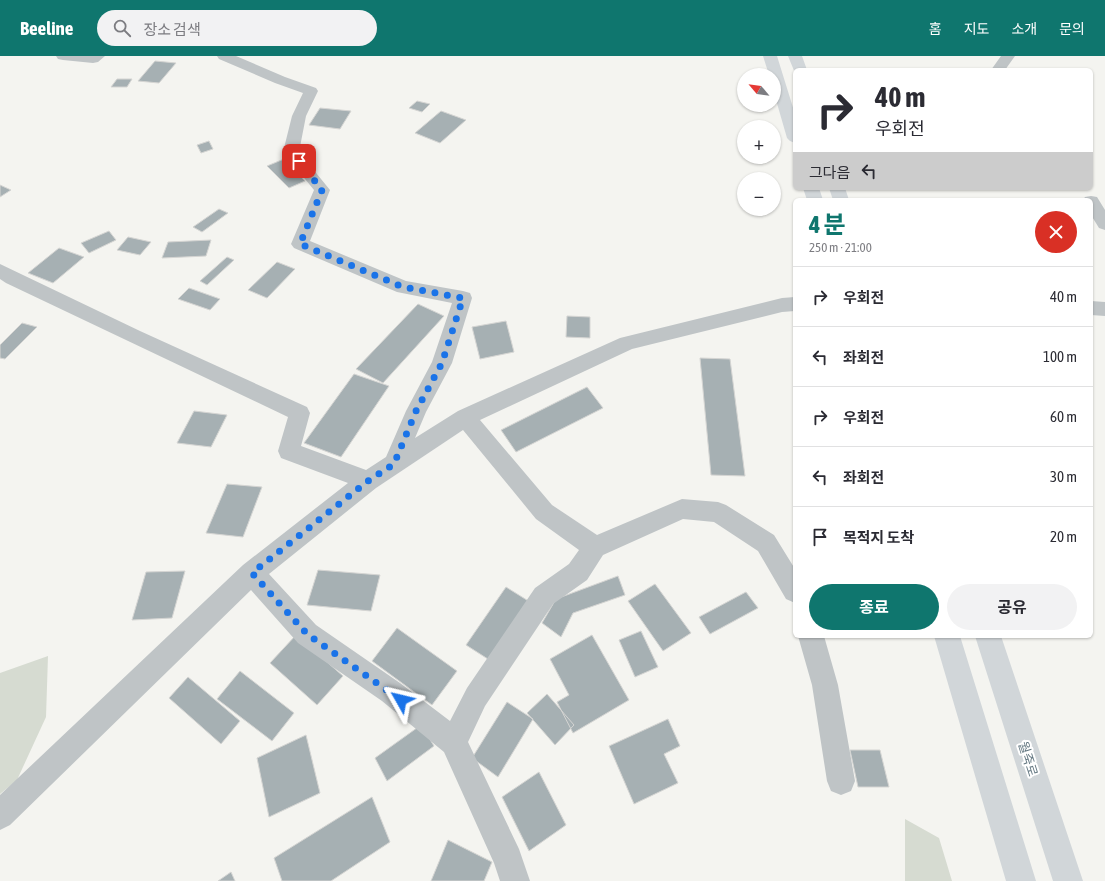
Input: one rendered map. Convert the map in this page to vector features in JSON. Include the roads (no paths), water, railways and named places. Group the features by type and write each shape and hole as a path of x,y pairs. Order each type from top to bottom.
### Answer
{"main road":[{"path":"770,56 793,131"},
{"path":"795,56 799,68"},
{"path":"948,638 1021,881"},
{"name":"월죽로","path":"989,638 1068,881"}],"street":[{"path":"63,56 93,59 98,56"},
{"path":"224,56 280,80 311,91 299,116 291,152 322,190 300,244 403,287 463,298 442,363 416,411 394,464"},
{"path":"999,68 1008,56"},
{"path":"1093,203 1105,224"},
{"path":"0,270 12,278 132,336 300,413 288,451 368,481"},
{"path":"0,815 252,573 368,481 465,417 627,343 782,305 793,304"},
{"path":"1093,308 1105,309"},
{"path":"465,417 544,512 594,547"},
{"path":"454,742 476,697 544,596 578,572 594,547 682,509 718,512 766,543 793,588"},
{"path":"252,573 307,634 391,692 454,742 508,860 515,881"},
{"path":"812,638 825,686 841,781"}]}
